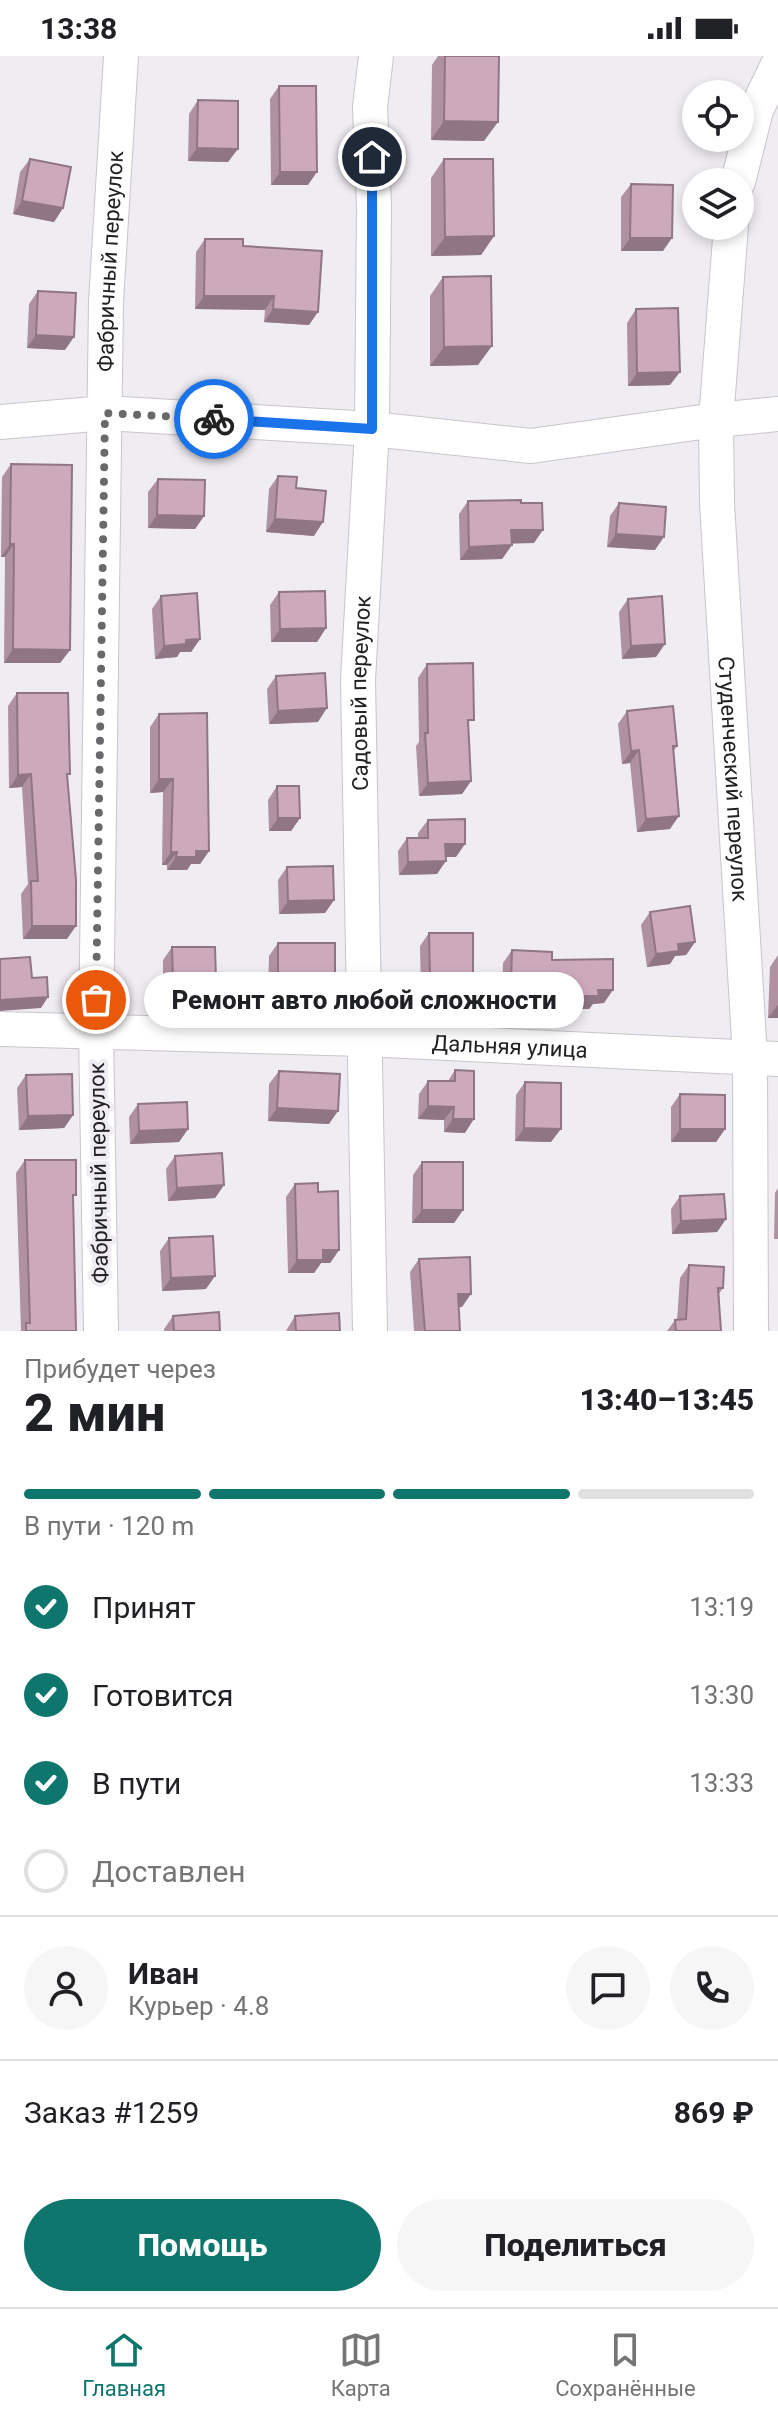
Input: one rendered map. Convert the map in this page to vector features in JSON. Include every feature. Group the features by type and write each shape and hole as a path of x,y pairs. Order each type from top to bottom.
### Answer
{"street":[{"name":"Фабричный переулок","path":"101,1331 96,1031 106,302 121,56"},
{"name":"Садовый переулок","path":"370,1331 358,680 372,429 374,206 370,107 376,56"},
{"path":"742,168 756,110 778,65"},
{"name":"Студенческий переулок","path":"730,240 716,420 717,503 764,1058 751,1331"},
{"path":"0,422 105,413 372,429 531,446 778,414"},
{"name":"Дальняя улица","path":"0,1029 363,1039 764,1058"}],"building":[{"path":"445,56 499,56 498,122 444,121"},
{"path":"279,86 316,86 317,172 280,172"},
{"path":"198,100 238,101 238,149 197,148"},
{"path":"30,159 71,167 63,208 22,201"},
{"path":"444,159 493,159 494,236 445,237"},
{"path":"631,184 673,185 672,238 630,238"},
{"path":"205,239 243,239 243,246 322,251 318,312 273,309 274,296 204,296"},
{"path":"491,276 492,346 444,347 443,277"},
{"path":"38,291 76,293 74,337 36,335"},
{"path":"678,308 680,372 637,373 636,309"},
{"path":"11,464 72,465 70,650 13,649"},
{"path":"278,476 297,477 296,488 326,491 323,522 275,519"},
{"path":"158,479 205,480 204,516 157,515"},
{"path":"521,500 521,503 542,503 543,530 511,530 512,545 469,547 468,501"},
{"path":"619,503 666,507 664,537 616,534"},
{"path":"325,591 326,628 280,629 279,592"},
{"path":"197,593 200,639 164,646 161,596"},
{"path":"662,596 665,644 631,646 628,599"},
{"path":"473,663 474,720 468,720 471,781 428,783 425,733 428,733 427,664"},
{"path":"325,673 327,708 278,711 276,676"},
{"path":"17,693 68,693 70,774 67,774 76,880 76,926 32,926 31,881 38,881 31,774 18,775"},
{"path":"673,706 679,816 646,819 639,750 631,751 627,711"},
{"path":"207,713 209,851 196,851 196,857 176,857 177,852 171,852 173,779 159,779 159,714"},
{"path":"277,786 299,786 300,818 278,818"},
{"path":"465,819 465,844 445,844 446,861 408,862 407,838 428,838 428,820"},
{"path":"333,866 334,900 288,901 287,867"},
{"path":"690,906 695,942 678,944 679,951 656,954 650,912"},
{"path":"429,933 473,933 473,977 430,977"},
{"path":"278,943 335,943 335,978 278,978"},
{"path":"172,947 215,947 216,980 173,980"},
{"path":"512,950 552,952 552,960 613,959 613,990 598,990 599,996 572,996 572,986 511,983"},
{"path":"30,957 32,978 47,977 48,997 0,1000 0,959"},
{"path":"455,1070 474,1071 474,1119 453,1119 454,1107 428,1106 428,1081 455,1081"},
{"path":"279,1071 340,1074 338,1111 277,1108"},
{"path":"72,1074 73,1115 28,1116 26,1075"},
{"path":"525,1082 561,1083 561,1129 524,1128"},
{"path":"680,1094 725,1095 725,1129 680,1129"},
{"path":"187,1102 188,1129 139,1131 138,1104"},
{"path":"222,1153 224,1185 177,1188 175,1156"},
{"path":"25,1160 76,1160 76,1195 73,1195 76,1331 26,1331 26,1323 30,1323"},
{"path":"422,1162 463,1162 463,1210 422,1210"},
{"path":"318,1183 318,1192 338,1191 339,1250 323,1250 323,1260 297,1260 295,1184"},
{"path":"724,1194 726,1219 681,1221 680,1196"},
{"path":"213,1236 215,1276 171,1278 169,1238"},
{"path":"470,1257 471,1294 458,1294 460,1331 425,1331 419,1259"},
{"path":"689,1265 724,1267 723,1288 718,1288 721,1331 676,1331 675,1320 686,1319"},
{"path":"219,1312 220,1331 174,1331 173,1316"},
{"path":"339,1313 340,1331 296,1331 295,1316"}],"way so far":[{"path":"96,1000 105,413 214,419"}],"place":[{"name":"Ремонт авто любой сложности","path":"96,1000"}],"route":[{"path":"214,419 372,429 372,157"}]}
